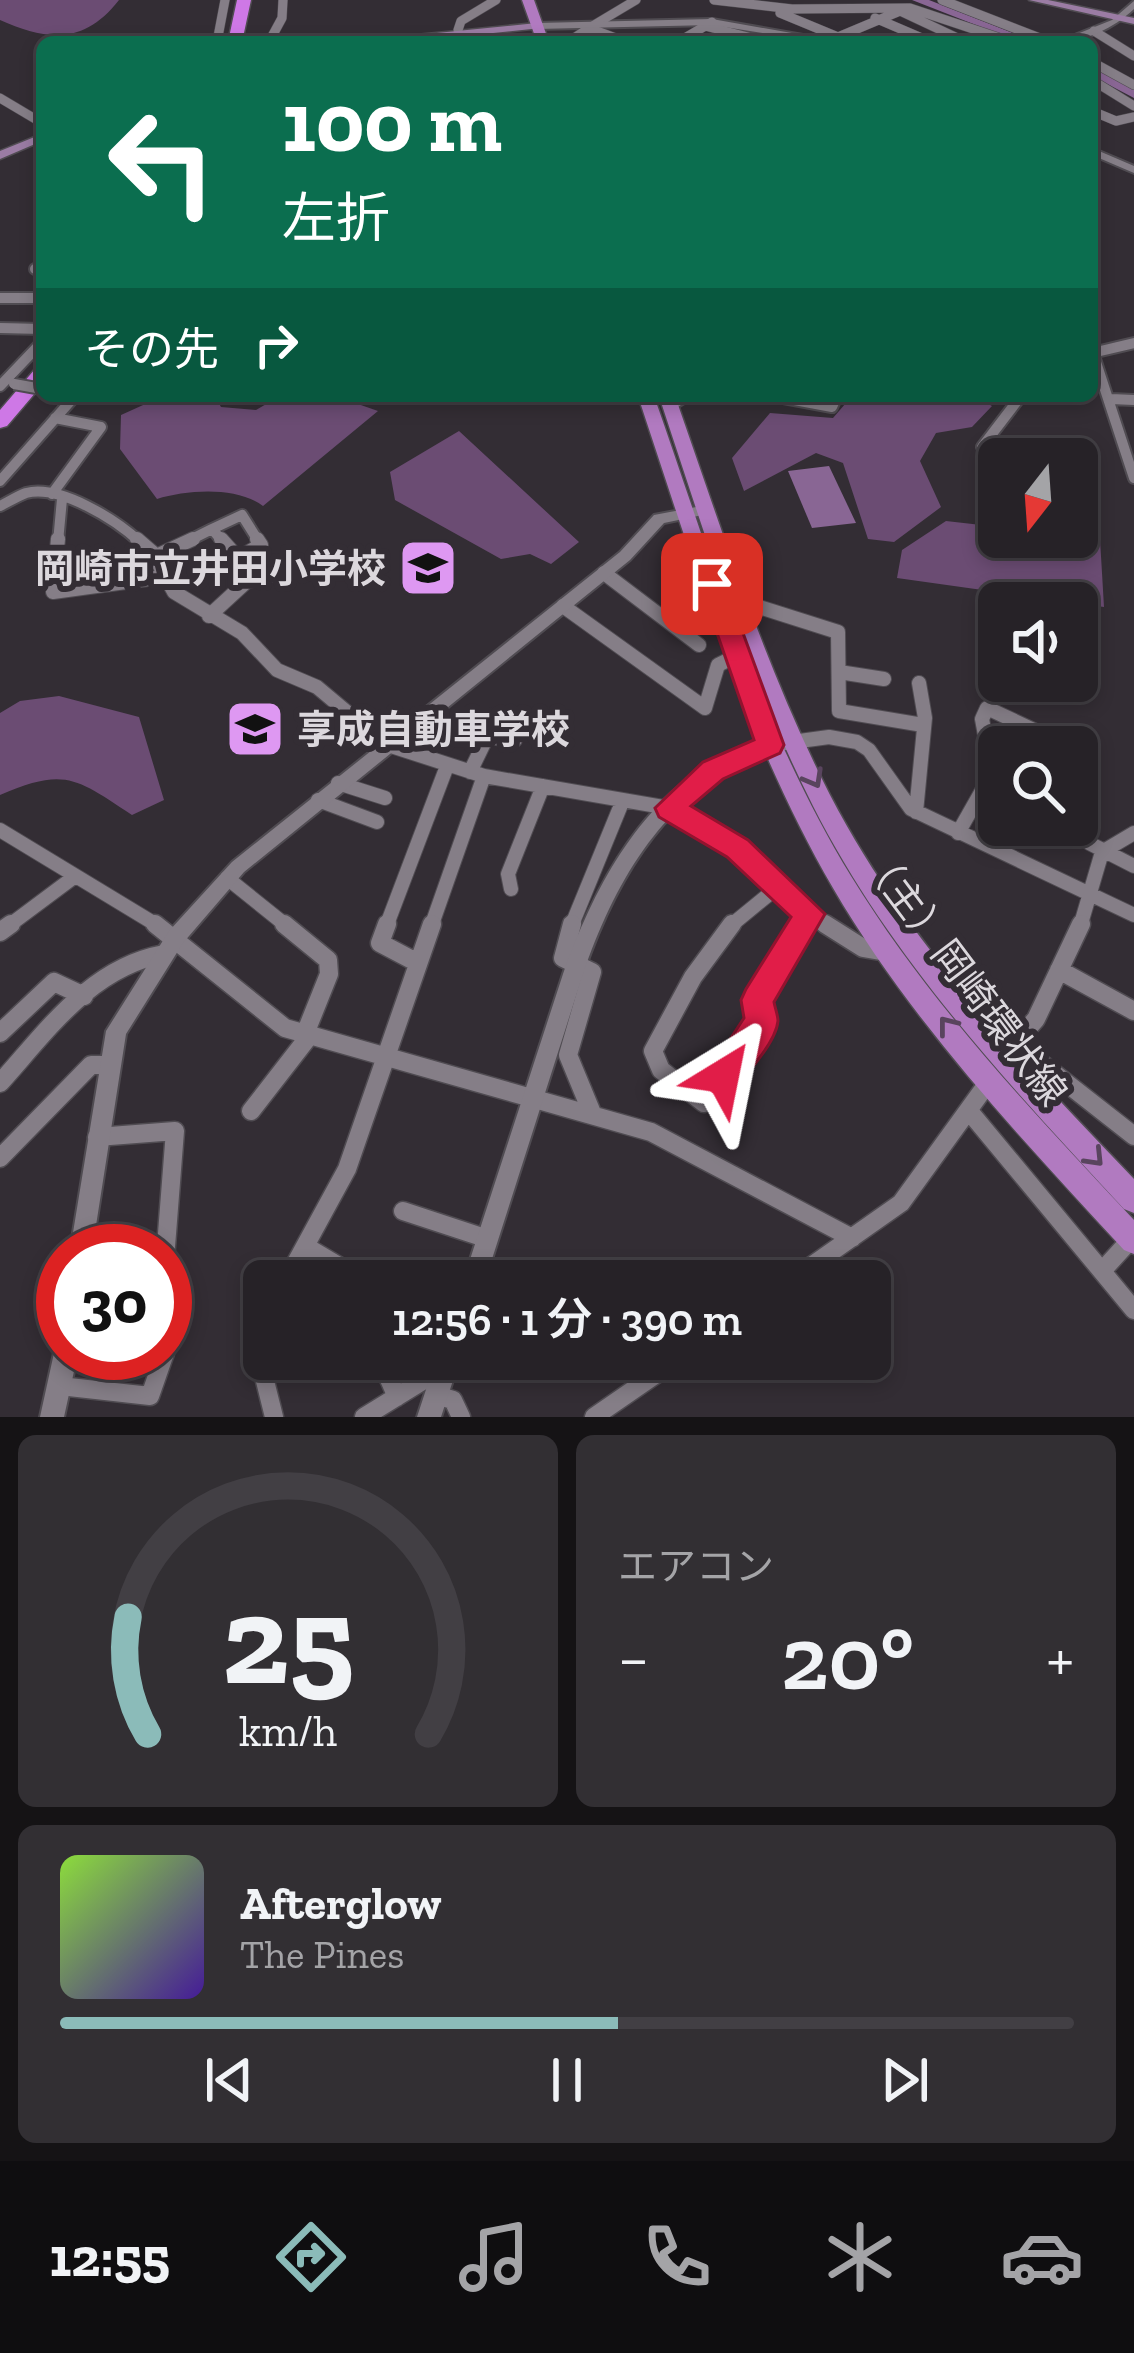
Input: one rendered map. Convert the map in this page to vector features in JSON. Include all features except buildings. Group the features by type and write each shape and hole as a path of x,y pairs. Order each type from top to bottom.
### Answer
{"highway":[{"path":"236,36 244,0"},
{"path":"248,36 255,0"},
{"path":"0,422 36,380"},
{"path":"0,441 36,398"}],"main road":[{"path":"514,0 538,36"},
{"path":"528,0 529,36"},
{"path":"1034,0 1083,4 1128,20"},
{"path":"452,36 530,26"},
{"path":"0,155 36,140"},
{"name":"（主）岡崎環状線","path":"649,402 697,512 782,744 840,880 990,1080 1133,1239"},
{"name":"（主）岡崎環状線","path":"675,402 697,512 738,655 782,744 894,916 1134,1199"}],"street":[{"path":"219,36 225,0"},
{"path":"272,36 282,18 283,0"},
{"path":"452,36 461,21 496,0"},
{"path":"577,36 636,0"},
{"path":"714,0 764,7 910,8 994,36"},
{"path":"942,0 1035,36"},
{"path":"689,36 736,4"},
{"path":"1079,36 1128,20 1134,5"},
{"path":"764,7 826,36"},
{"path":"848,7 916,36"},
{"path":"843,36 900,10 954,36"},
{"path":"530,26 712,23 806,36"},
{"path":"712,23 750,36"},
{"path":"593,26 612,36"},
{"path":"1094,31 1134,56"},
{"path":"630,36 636,32"},
{"path":"1098,65 1134,86"},
{"path":"1098,84 1134,106"},
{"path":"0,98 36,119"},
{"path":"1098,114 1116,121 1134,117"},
{"path":"1098,154 1134,170"},
{"path":"0,298 36,298"},
{"path":"0,328 36,329"},
{"path":"1098,352 1131,346"},
{"path":"36,348 6,384 36,390"},
{"path":"0,362 19,365"},
{"path":"1098,366 1129,442 1134,478"},
{"path":"1111,399 1134,400"},
{"path":"0,481 69,402"},
{"path":"805,402 832,407 834,402"},
{"path":"989,438 1017,402"},
{"path":"56,418 101,427 83,448 80,464 57,497 52,592 162,577"},
{"path":"0,506 29,493 57,497 120,524 154,557 173,592 242,633 278,670 316,687 385,744 477,774 669,808 715,832 809,914 862,949 891,953"},
{"path":"85,1224 116,1031 170,945 227,878 385,744 604,573 659,520 697,512"},
{"path":"154,557 212,530"},
{"path":"208,616 246,582 284,571"},
{"path":"604,573 699,645"},
{"path":"563,606 705,708 718,665 738,655"},
{"path":"759,607 838,632 839,711 923,725"},
{"path":"838,673 884,679"},
{"path":"916,812 923,725 919,683"},
{"path":"983,726 987,708 1025,726"},
{"path":"481,1260 578,961 614,880 669,808 713,770 782,744 835,735 854,741 873,754 893,796 916,812 1134,915"},
{"path":"297,1260 346,1169 418,963 488,737 515,740"},
{"path":"418,963 380,943 447,766"},
{"path":"338,783 385,798"},
{"path":"511,890 508,874 543,786"},
{"path":"317,800 377,822"},
{"path":"592,1113 568,1055 592,971 563,958 571,913 610,837 622,800"},
{"path":"958,833 978,808"},
{"path":"0,830 74,877 278,1024 592,1113 673,1141 852,1238"},
{"path":"1134,832 1102,852 1094,896 1059,970 1010,1051 1134,1136"},
{"path":"1093,846 1134,866"},
{"path":"0,932 74,877"},
{"path":"227,878 328,960 329,974 307,1035 251,1111"},
{"path":"779,886 724,932 695,982 670,1010 653,1051 661,1070 697,1101 704,1103 761,1022 757,1000 809,914"},
{"path":"0,1083 84,995 111,975 170,945"},
{"path":"1059,970 1134,1011"},
{"path":"0,1033 54,982 84,995"},
{"path":"0,1158 91,1065 107,1065"},
{"path":"820,1260 902,1203 990,1080"},
{"path":"969,1111 1134,1310"},
{"path":"98,1136 175,1131 168,1224"},
{"path":"403,1210 488,1239"},
{"path":"1102,1271 1133,1239"},
{"path":"305,1246 329,1260"},
{"path":"364,1417 432,1375 461,1417"},
{"path":"52,1417 61,1380"},
{"path":"60,1386 150,1396 155,1380"},
{"path":"265,1380 274,1417"},
{"path":"389,1380 397,1397"},
{"path":"593,1417 647,1380"}],"shaded area":[{"path":"0,0 119,0 106,15 78,32 49,35 0,20"},
{"path":"150,402 218,402 221,407 256,410 270,402 352,402 378,411 263,506 239,495 211,492 157,499 120,449 121,415"},
{"path":"847,402 985,402 992,406 972,427 936,433 920,461 941,507 894,542 868,539 843,463 816,453 744,491 732,458 770,413 833,418"},
{"path":"459,431 579,542 551,564 530,554 501,559 395,500 390,472"},
{"path":"829,466 856,523 812,528 788,471"},
{"path":"946,521 978,525 978,558 1098,558 1100,539 1104,607 1098,606 1098,582 978,582 978,589 897,578 902,550"},
{"path":"59,696 139,717 164,800 132,815 83,785 56,779 0,795 0,713 20,701"}],"waterway":[{"path":"918,0 1014,36"},
{"path":"1098,74 1134,94"}],"place":[{"name":"岡崎市立井田小学校","path":"428,568"},
{"name":"享成自動車学校","path":"255,729"}],"route":[{"path":"712,584 770,745 754,747 713,770 669,808 738,848 809,914 757,1000 761,1022 723,1076"}]}
